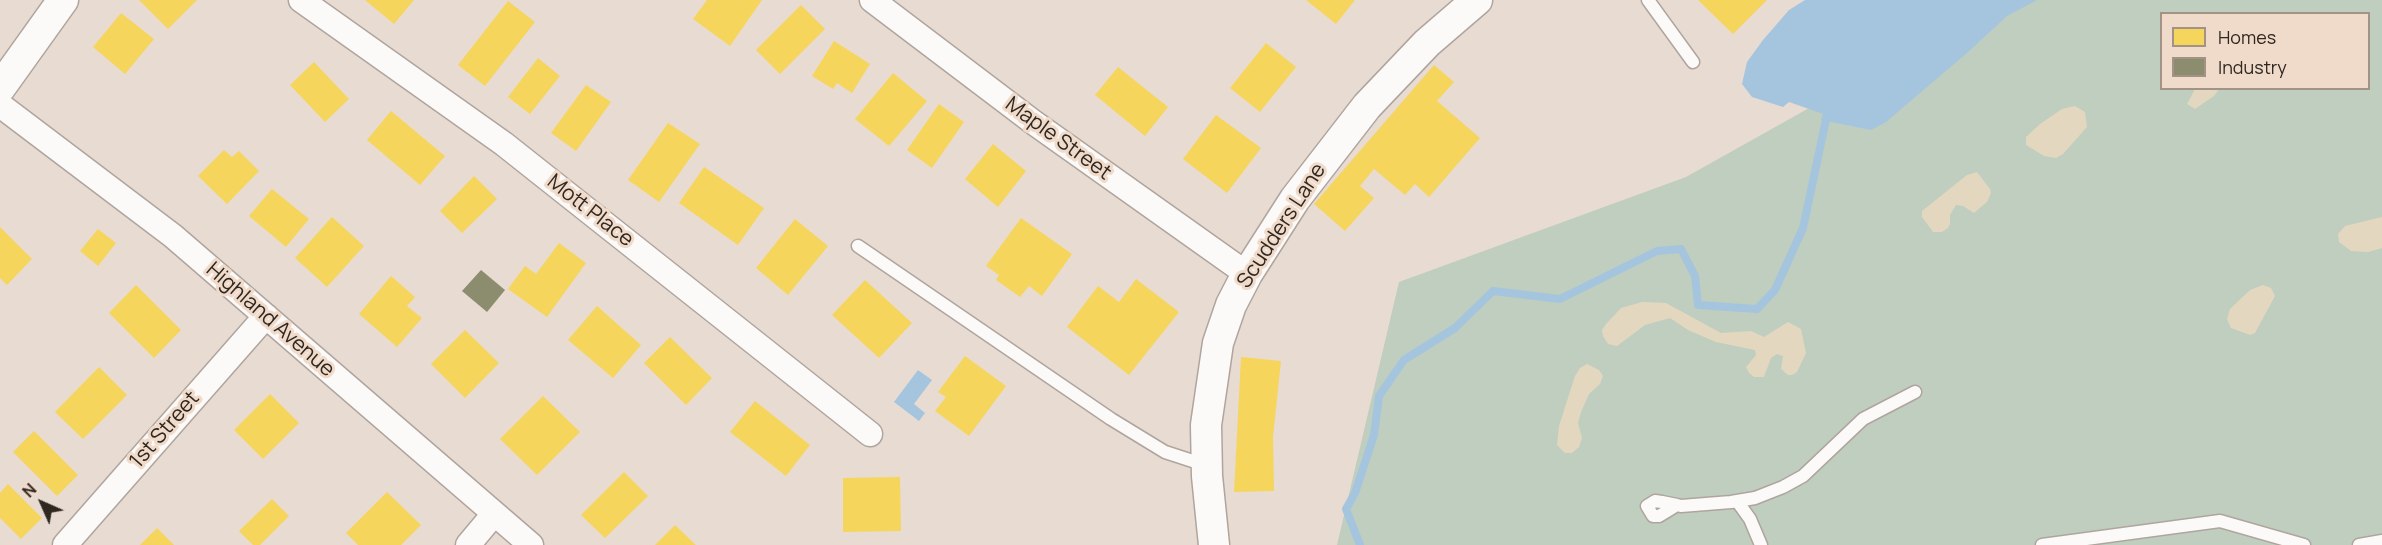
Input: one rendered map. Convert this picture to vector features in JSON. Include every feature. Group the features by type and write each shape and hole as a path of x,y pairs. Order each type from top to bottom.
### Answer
{"street":[{"path":"0,88 63,0"},
{"name":"Mott Place","path":"301,0 504,144 870,434"},
{"name":"Maple Street","path":"872,0 1033,122 1247,274"},
{"name":"Scudders Lane","path":"1214,545 1206,466 1206,425 1218,343 1232,305 1247,274 1295,199 1367,106 1427,44 1477,0"},
{"name":"Highland Avenue","path":"0,105 173,236 531,545"},
{"name":"1st Street","path":"65,545 266,316"},
{"path":"468,545 494,514"}],"lane":[{"path":"1648,0 1693,62"},
{"path":"858,246 1111,419 1165,452 1206,466"},
{"path":"1677,505 1703,506 1755,498 1803,476 1863,419 1915,392"},
{"path":"1737,501 1750,519 1761,545"},
{"path":"2042,545 2220,521 2304,545"},
{"path":"2359,545 2382,541"}],"green space":[{"path":"2002,0 2382,0 2382,545 2293,545 2292,543 2281,545 1337,545 1399,282 1686,177"}],"sand":[{"path":"2194,90 2218,90 2214,96 2195,109 2187,104"},
{"path":"2075,106 2085,112 2087,127 2063,154 2056,158 2044,156 2026,145 2026,137 2040,124 2062,109"},
{"path":"1977,172 1990,189 1991,193 1987,202 1974,213 1963,206 1956,205 1950,215 1948,228 1942,232 1933,232 1922,217 1922,211 1967,175"},
{"path":"2382,217 2382,248 2368,252 2351,251 2339,242 2338,234 2345,226"},
{"path":"2263,285 2271,288 2275,296 2255,333 2250,335 2231,328 2227,319 2230,309 2250,290"},
{"path":"1642,302 1666,303 1721,333 1751,331 1764,337 1788,322 1801,329 1806,353 1797,372 1792,375 1788,375 1781,369 1783,356 1777,354 1771,358 1764,377 1754,377 1746,367 1756,355 1755,350 1716,342 1688,330 1670,318 1645,325 1617,346 1608,344 1602,330 1606,324 1621,308"},
{"path":"1587,364 1599,370 1603,376 1600,384 1589,394 1581,412 1578,423 1582,438 1579,447 1572,453 1565,453 1557,445 1559,426 1575,376 1580,368"}],"water":[{"path":"1805,0 2037,0 2007,16 1886,122 1871,130 1821,120 1823,114 1789,102 1783,107 1752,97 1742,84 1747,62 1763,40 1789,10"},
{"path":"918,370 932,380 914,404 925,413 919,421 894,402"}],"building: Homes":[{"path":"139,0 197,0 168,29"},
{"path":"365,0 414,0 394,24"},
{"path":"707,0 762,0 730,46 693,19"},
{"path":"1306,0 1355,0 1336,24"},
{"path":"1698,0 1767,0 1733,34"},
{"path":"508,1 535,22 485,86 458,65"},
{"path":"801,5 825,29 780,74 756,50"},
{"path":"121,13 154,39 125,74 93,47"},
{"path":"834,41 870,64 852,93 837,83 833,89 812,76"},
{"path":"1266,43 1296,67 1260,112 1230,88"},
{"path":"538,58 560,76 530,114 508,97"},
{"path":"314,62 349,99 325,122 290,85"},
{"path":"1434,65 1454,82 1437,101 1480,138 1429,197 1415,184 1405,195 1374,169 1360,186 1374,198 1345,231 1314,204"},
{"path":"1118,67 1168,107 1145,136 1095,95"},
{"path":"893,73 927,101 889,146 855,119"},
{"path":"586,85 611,102 576,151 551,133"},
{"path":"939,104 964,122 932,168 907,150"},
{"path":"391,111 445,156 420,185 367,140"},
{"path":"1216,115 1261,148 1227,193 1183,159"},
{"path":"668,123 700,144 659,202 628,180"},
{"path":"993,144 1026,171 998,207 965,179"},
{"path":"224,150 232,157 239,151 259,171 227,204 198,176"},
{"path":"704,167 764,208 738,245 679,203"},
{"path":"474,176 497,199 462,233 440,211"},
{"path":"272,189 309,219 286,247 249,216"},
{"path":"332,217 364,246 327,287 295,258"},
{"path":"1021,218 1072,254 1042,296 1029,286 1020,297 996,280 999,275 986,266"},
{"path":"795,219 828,246 788,295 756,268"},
{"path":"0,227 32,259 7,285 0,278"},
{"path":"98,229 116,243 98,266 80,251"},
{"path":"559,243 586,263 547,317 508,289 525,266 536,274"},
{"path":"391,276 415,297 407,306 422,318 397,347 359,314"},
{"path":"1136,279 1179,312 1129,375 1067,327 1098,286 1119,302"},
{"path":"865,280 912,323 879,358 832,315"},
{"path":"136,285 181,330 154,358 109,313"},
{"path":"597,306 641,345 613,378 568,340"},
{"path":"465,330 499,363 465,398 431,364"},
{"path":"670,337 712,378 686,405 644,363"},
{"path":"965,356 1006,386 969,436 935,411 946,397 938,392"},
{"path":"1241,357 1281,361 1273,437 1274,491 1234,492"},
{"path":"99,367 127,395 83,439 55,412"},
{"path":"270,394 299,423 263,459 234,430"},
{"path":"543,396 580,432 537,475 500,439"},
{"path":"755,401 810,445 786,476 730,432"},
{"path":"34,431 78,475 57,496 13,452"},
{"path":"624,472 648,496 605,538 581,515"},
{"path":"900,477 901,531 843,532 843,478"},
{"path":"8,484 42,518 21,539 0,518 0,493"},
{"path":"387,492 421,525 401,545 358,545 346,533"},
{"path":"272,499 289,516 260,545 253,545 239,531"},
{"path":"675,525 696,545 655,545"},
{"path":"157,528 174,545 140,545"}],"building: Industry":[{"path":"481,270 505,290 487,312 462,291"}],"waterway":[{"path":"1360,545 1346,509 1355,493 1374,435 1379,396 1404,360 1455,328 1493,291 1560,299 1657,251 1681,249 1695,276 1698,305 1757,309 1775,290 1803,228 1828,110"}]}
